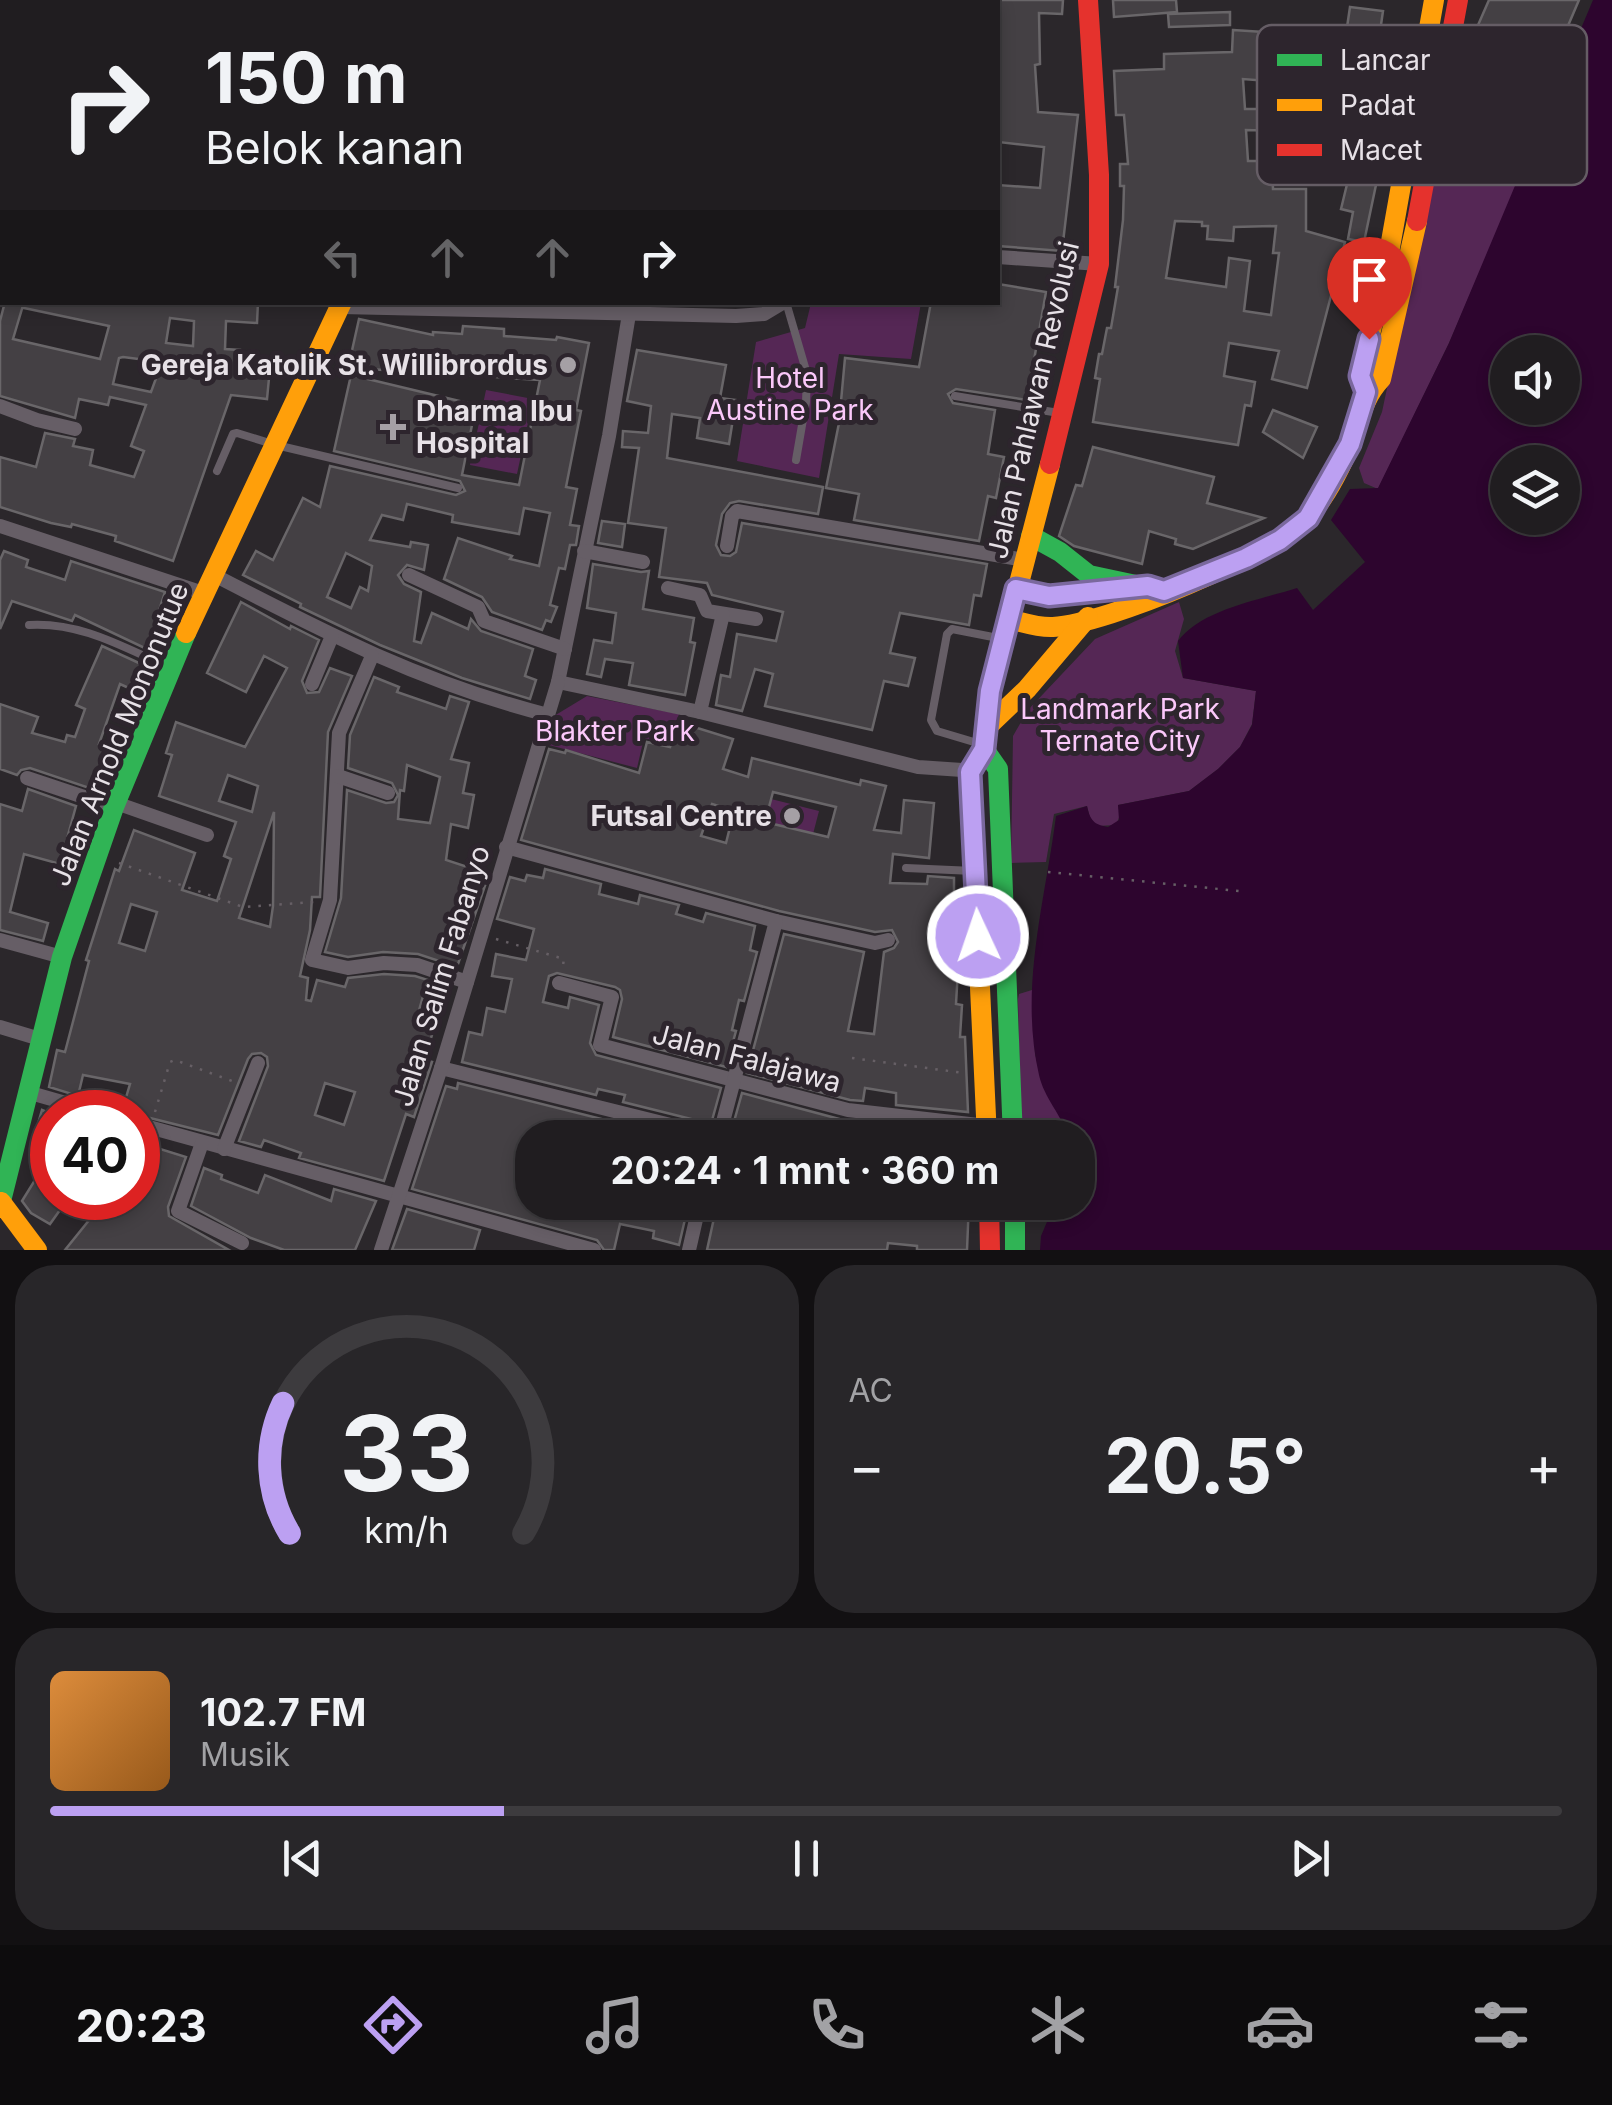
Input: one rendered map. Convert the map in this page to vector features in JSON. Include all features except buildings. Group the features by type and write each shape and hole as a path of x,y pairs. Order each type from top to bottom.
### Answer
{"main road":[{"name":"Jalan Pahlawan Revolusi","path":"970,772 985,740 990,691 1098,264 1100,191 1088,0"},
{"path":"1430,25 1434,0"},
{"path":"1453,25 1458,0"},
{"path":"1366,392 1360,376 1388,264 1402,185"},
{"path":"1006,629 1051,627 1088,617 1156,588 1246,558 1280,540 1308,518 1350,444 1366,392 1381,379 1423,185"},
{"name":"Jalan Arnold Mononutue","path":"0,1203 62,957 115,805 208,583 341,305"},
{"path":"1030,536 1060,552 1089,575 1156,588"},
{"path":"1016,589 1049,596 1156,588"},
{"path":"1012,1120 998,768 985,740 1088,617"},
{"path":"970,772 987,1120"},
{"path":"0,1203 36,1250"},
{"path":"990,1220 990,1250"},
{"path":"1014,1220 1015,1250"},
{"path":"28,1250 36,1250"}],"street":[{"path":"1000,257 1098,264"},
{"path":"341,305 631,309 736,316 764,314 780,305"},
{"name":"Jalan Salim Fabanyo","path":"380,1250 441,1068 558,682 631,309"},
{"path":"0,406 76,429"},
{"path":"727,546 736,511 1024,560"},
{"path":"0,526 208,583 372,656 466,692 548,714"},
{"path":"584,551 642,562"},
{"path":"408,575 478,607 484,621 565,649"},
{"path":"668,588 700,595 708,610 756,619"},
{"path":"700,712 723,614"},
{"path":"312,684 332,636"},
{"path":"372,656 339,732 330,900 312,960 348,968 418,964 467,982"},
{"path":"558,682 700,712 918,768 970,772 998,768"},
{"path":"338,776 388,793"},
{"path":"27,778 206,835"},
{"path":"506,846 776,921 875,943 888,940"},
{"path":"724,1120 776,921"},
{"path":"0,940 62,957"},
{"name":"Jalan Falajawa","path":"559,983 612,997 600,1045 848,1110 911,1120"},
{"path":"0,1028 40,1038"},
{"path":"224,1149 258,1063"},
{"path":"441,1068 651,1120"},
{"path":"26,1092 30,1093"},
{"path":"160,1131 594,1250"},
{"path":"202,1143 178,1211 242,1243"},
{"path":"688,1250 696,1220"}],"lane":[{"path":"786,305 807,374 796,460"},
{"path":"955,396 1063,414"},
{"path":"217,471 233,434 242,434 458,488"},
{"path":"29,624 90,632 171,668"},
{"path":"985,740 932,726 947,634 952,629 1006,629"},
{"path":"906,868 974,872"}],"path":[{"path":"97,855 243,907 330,900"},
{"path":"1048,872 1239,891"},
{"path":"480,935 564,959 559,983"},
{"path":"852,1058 985,1075"},
{"path":"159,1090 170,1062 175,1060 247,1086"}],"green space":[{"path":"1430,185 1517,185 1449,343 1378,489 1364,483 1359,468 1382,412"},
{"name":"Hotel Austine Park","path":"811,305 921,305 911,359 839,354 819,478 737,461 756,342 805,328"},
{"path":"486,390 533,399 517,474 470,465"},
{"name":"Landmark Park Ternate City","path":"1179,602 1184,619 1175,651 1183,678 1256,691 1252,724 1240,747 1189,791 1118,805 1116,825 1097,826 1087,806 1054,814 1046,862 1011,863 1013,736 1028,710 1095,639"},
{"name":"Blakter Park","path":"587,696 679,714 670,744 644,738 637,768 545,744 554,716"},
{"name":"Futsal Centre","path":"771,799 819,811 813,834 765,822"},
{"path":"1032,990 1035,1055 1061,1120 1021,1120 1019,994"}],"shaded area":[{"path":"1593,0 1612,0 1612,1250 1040,1250 1048,1220 1095,1220 1095,1120 1061,1120 1041,1083 1034,1042 1036,945 1056,816 1087,806 1093,821 1108,827 1119,820 1118,805 1189,791 1240,747 1252,725 1256,691 1183,678 1178,641 1216,613 1297,588 1313,610 1365,562 1331,520 1350,489 1378,488 1449,343 1515,185 1587,185 1587,25 1583,25"}],"traffic: fast":[{"path":"1031,536 1089,575 1164,591"},
{"path":"0,1205 62,957 114,807 186,633"},
{"path":"984,749 998,769 1012,1120"},
{"path":"1015,1220 1015,1250"}],"traffic: slow":[{"path":"1430,25 1434,0"},
{"path":"1366,392 1360,376 1401,185"},
{"path":"1008,619 1053,627 1149,600 1227,567 1291,530 1310,514 1334,479 1366,400 1381,379 1417,221"},
{"path":"186,633 341,305"},
{"path":"986,1120 970,772 984,749 991,691 1050,464"},
{"path":"1016,589 1049,597 1121,588"},
{"path":"986,728 1027,689 1088,617"},
{"path":"1,1202 37,1250"}],"traffic: jam":[{"path":"1050,464 1099,264 1099,175 1088,0"},
{"path":"1453,25 1458,0"},
{"path":"1417,221 1424,185"},
{"path":"989,1220 990,1250"}],"place":[{"name":"Gereja Katolik St. Willibrordus","path":"568,365"},
{"name":"Dharma Ibu Hospital","path":"393,427"},
{"name":"Futsal Centre","path":"792,816"}],"route":[{"path":"978,936 970,772 984,749 990,691 1016,589 1049,596 1148,586 1164,591 1280,540 1308,518 1350,444 1366,392 1360,376 1369,339"}]}
